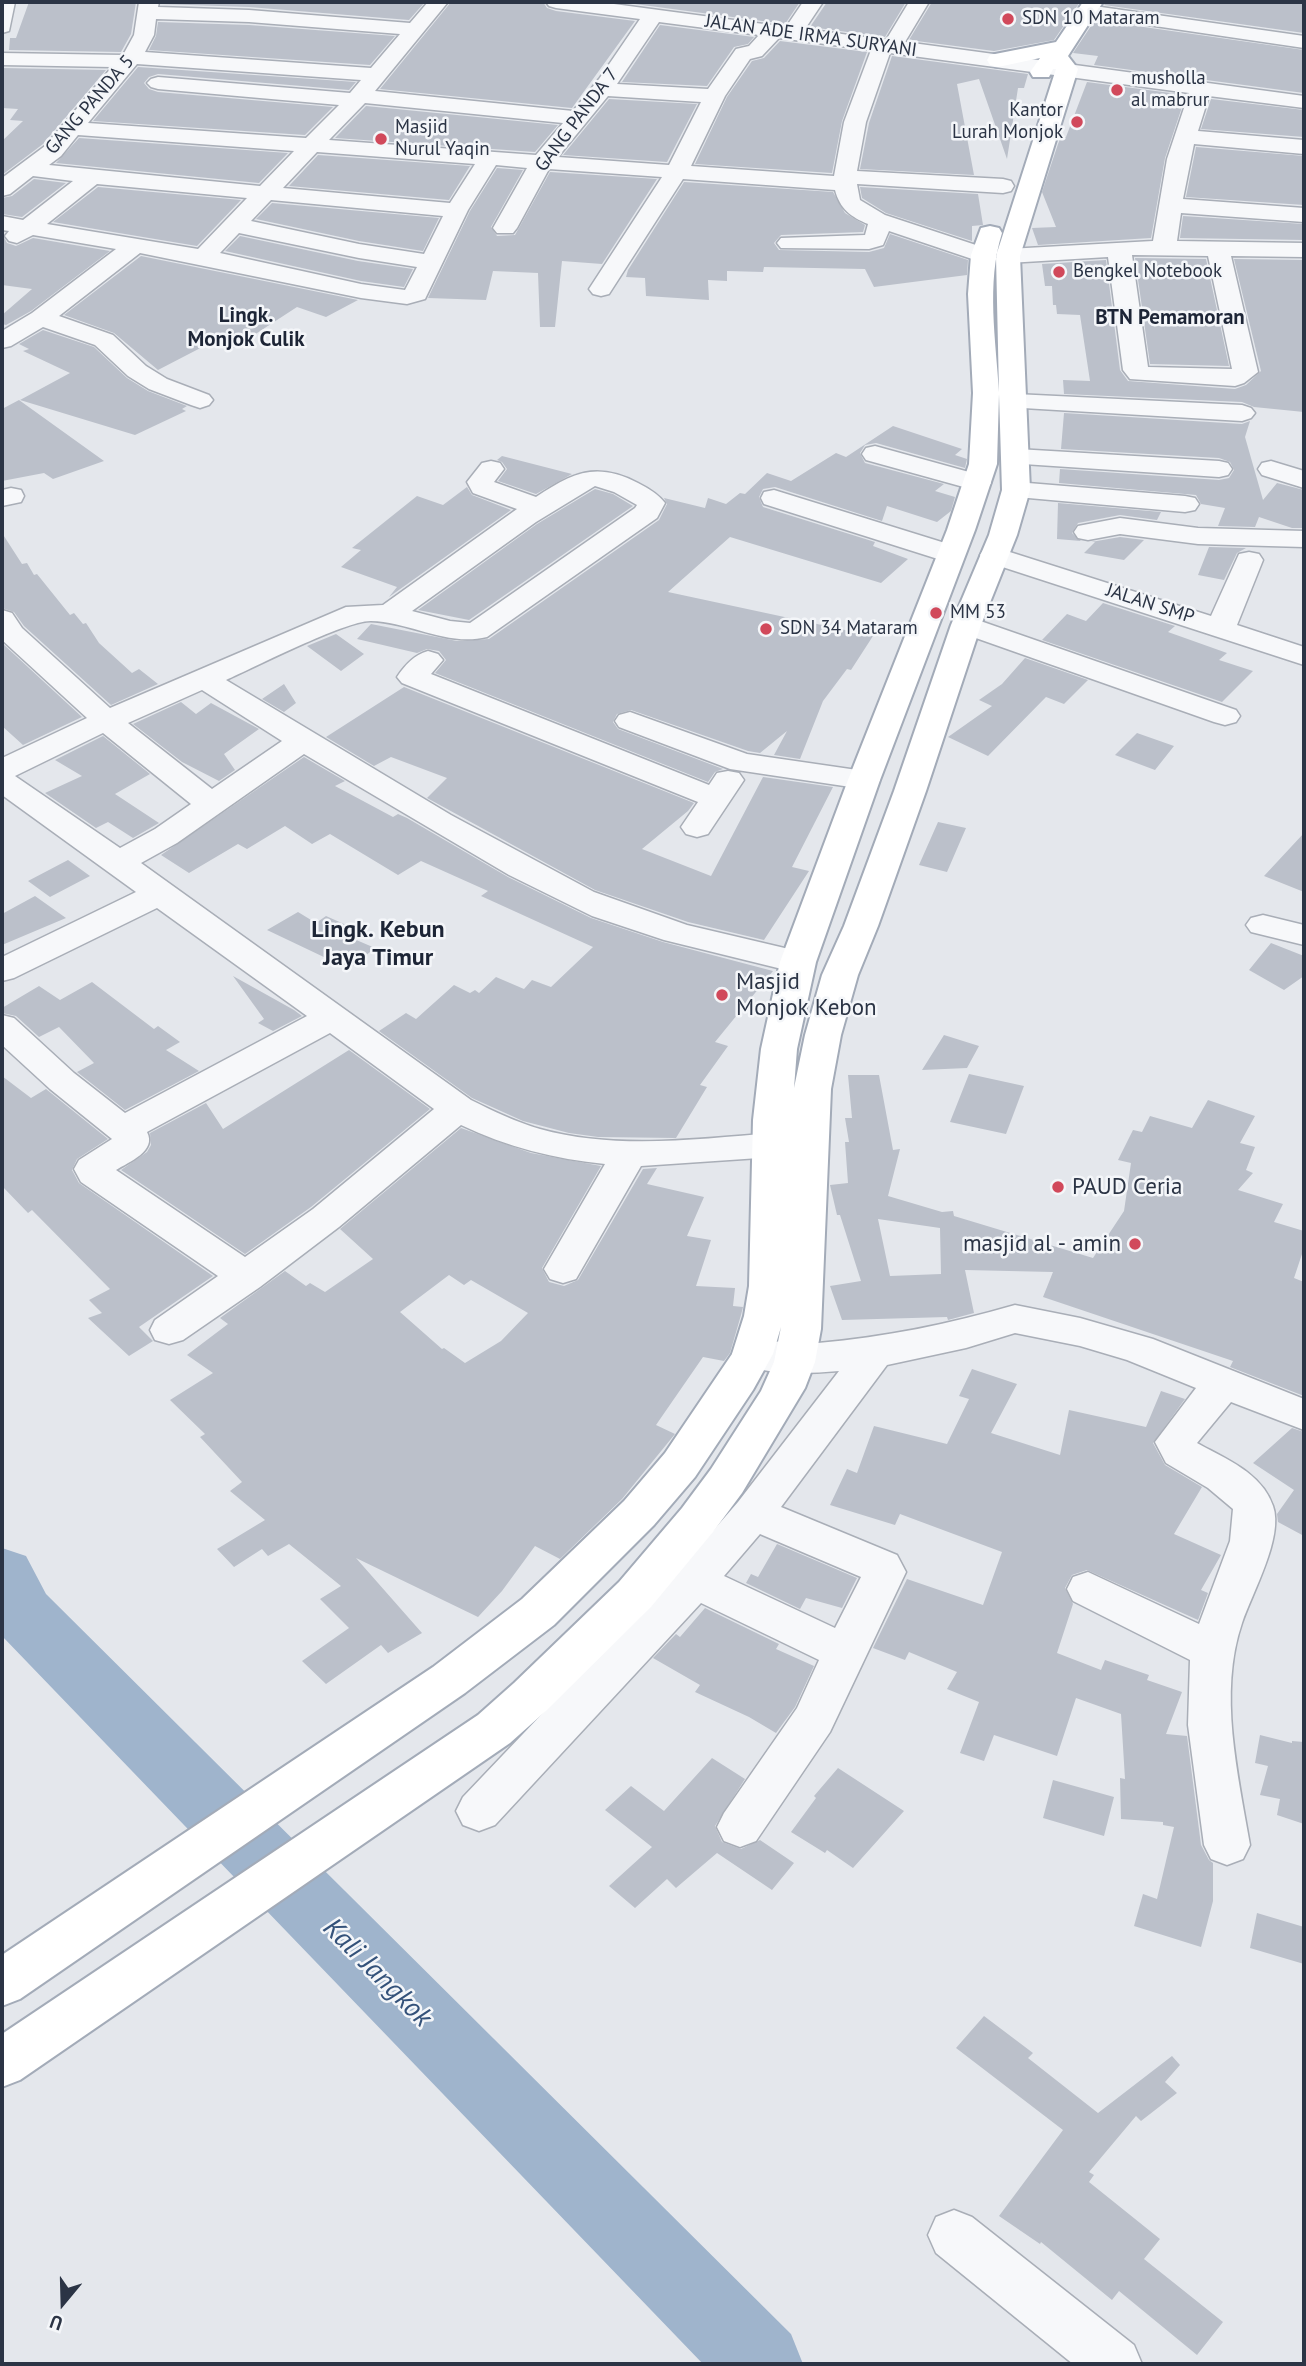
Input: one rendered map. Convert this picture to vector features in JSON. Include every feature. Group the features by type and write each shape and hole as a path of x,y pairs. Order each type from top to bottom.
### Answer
{"main road":[{"path":"2,2063 494,1729 592,1640 692,1527 746,1451 785,1389 797,1360 804,1292 812,1088 823,1035 840,975 861,926 910,791 965,625 994,555 1016,491 1008,429 996,256 1003,186 1030,95 1057,59 1090,6"},
{"path":"998,60 1057,59"},
{"path":"996,256 1057,59"},
{"path":"2,1983 449,1680 538,1612 639,1513 703,1433 752,1353 764,1316 769,1286 774,1145 772,1120 779,1049 798,962 983,464 1008,429"},
{"path":"842,842 889,846"}],"street":[{"path":"2,27 5,2"},
{"name":"JALAN ADE IRMA SURYANI","path":"556,2 998,60"},
{"path":"601,289 676,173 714,96 743,53 755,52 783,32 813,2"},
{"path":"919,2 887,47 858,106 846,180 849,201 856,208 881,221 996,256 1119,248 1304,249"},
{"path":"1090,6 1304,42"},
{"path":"149,7 297,9 425,16"},
{"name":"GANG PANDA 5","path":"2,189 53,151 130,59 144,35 149,7"},
{"path":"297,9 277,38 397,49"},
{"path":"334,42 356,12"},
{"name":"GANG PANDA 7","path":"505,228 541,163 603,89 653,15"},
{"path":"203,257 315,144 425,16"},
{"path":"144,35 171,38"},
{"path":"190,137 235,90 271,43"},
{"path":"2,59 130,59 257,64 375,75"},
{"path":"1057,59 1201,88 1304,102"},
{"path":"114,78 579,118"},
{"path":"1164,248 1178,159 1201,88"},
{"path":"603,89 714,96"},
{"path":"73,128 676,173 1003,186"},
{"path":"1186,137 1304,147"},
{"path":"2,223 203,257 361,291 407,297 416,294 457,210 489,159"},
{"path":"29,169 457,210"},
{"path":"2,247 92,177"},
{"path":"1170,205 1304,215"},
{"path":"789,243 869,242 876,240 881,221"},
{"path":"235,225 359,251 431,262"},
{"path":"2,341 41,318 136,245"},
{"path":"1119,248 1136,370 1139,374 1235,378 1245,372 1218,249"},
{"path":"41,318 104,340 137,371 158,384 200,400"},
{"path":"1008,429 1242,413"},
{"path":"1008,429 1219,468"},
{"path":"875,454 978,483"},
{"path":"491,469 480,482 482,487 539,508"},
{"path":"1271,469 1304,480"},
{"path":"2,770 356,612 391,613 462,632 477,631 651,506 646,499 611,482 593,478 583,480 391,613"},
{"path":"1016,491 1185,505"},
{"path":"774,498 951,554"},
{"path":"1088,531 1120,526 1198,536 1304,539"},
{"name":"JALAN SMP","path":"994,555 1304,656"},
{"path":"1221,628 1249,560"},
{"path":"2,619 12,634 107,721 211,804"},
{"path":"965,625 1225,716"},
{"path":"428,660 412,677 715,798"},
{"path":"204,679 302,741 492,852 603,909 681,934 798,962"},
{"path":"630,721 741,762 864,780"},
{"path":"119,862 166,836 302,741"},
{"path":"697,827 741,762"},
{"path":"2,781 119,862 159,894 458,1108 488,1124 576,1151 627,1155 774,1145"},
{"path":"2,970 159,894"},
{"path":"1263,925 1304,936"},
{"path":"124,1129 332,1017"},
{"path":"2,1026 62,1081 124,1129 133,1141 97,1163 92,1169 94,1173 247,1277"},
{"path":"169,1330 247,1277 326,1218 458,1108"},
{"path":"563,1269 617,1178 627,1155"},
{"path":"752,1353 797,1360 874,1353 967,1334 1015,1319 1080,1332 1139,1349 1304,1415"},
{"path":"479,1811 695,1581 753,1513 874,1353"},
{"path":"1224,1382 1175,1442 1180,1452 1247,1493 1254,1509 1253,1534 1212,1651 1211,1723 1227,1845"},
{"path":"740,1827 814,1720 844,1652 885,1572 884,1569 753,1513"},
{"path":"695,1581 844,1652"},
{"path":"1088,1589 1212,1651"},
{"path":"954,2235 1115,2364"}],"building":[{"path":"29,2 136,2 131,34 121,52 9,50 10,38 16,38"},
{"path":"161,2 425,2 409,20"},
{"path":"451,2 543,2 547,8 556,11 635,21 572,108 380,89"},
{"path":"635,2 800,2 785,24"},
{"path":"827,2 906,2 885,37 810,27"},
{"path":"932,2 1080,2 1054,40 994,51 909,40"},
{"path":"1106,2 1304,2 1304,33 1104,5"},
{"path":"1095,20 1304,50 1304,93 1094,65 1098,56 1073,53"},
{"path":"158,22 249,25 395,36 370,65 149,50 156,36"},
{"path":"660,25 754,37 748,44 734,47 707,86 622,82"},
{"path":"780,41 867,52 842,121 832,173 695,164 727,97 752,61 764,58"},
{"path":"892,56 1028,74 1024,88 1018,88 1007,159 979,79 957,84 974,175 860,169 869,123"},
{"path":"138,67 356,82 349,90 158,74 149,77 144,83 149,89 158,92 333,107 305,135 93,121"},
{"path":"2,68 106,70 43,144 2,175 2,141 23,121 10,120 18,109 2,108"},
{"path":"1087,82 1186,95 1165,158 1151,238 1038,245 1032,228 1056,227 1042,192 1058,144 1061,137 1066,137"},
{"path":"609,99 697,104 667,162 563,155"},
{"path":"1211,99 1304,110 1304,137 1201,129"},
{"path":"366,106 558,125 535,152 335,138"},
{"path":"79,138 288,153 259,183 56,163"},
{"path":"1196,147 1304,156 1304,205 1186,197"},
{"path":"318,155 470,166 449,200 289,186"},
{"path":"497,168 523,170 491,227 497,236 515,235 550,172 657,179 602,264 562,261 555,327 540,327 538,273 493,271 486,300 428,298 470,211"},
{"path":"34,179 66,183 22,217 2,214 2,198 12,196"},
{"path":"684,182 833,192 845,213 865,225 863,232 781,235 774,243 779,250 869,252 884,248 890,234 968,260 967,275 874,287 865,269 764,267 763,272 727,271 727,281 708,280 709,300 646,296 645,278 626,277 628,270"},
{"path":"98,187 241,200 197,246 53,222"},
{"path":"860,187 978,194 983,225 972,226 972,241 886,213 862,198"},
{"path":"272,203 439,218 423,251 359,241 256,219"},
{"path":"1183,216 1304,224 1304,240 1180,238"},
{"path":"2,233 7,243 16,246 33,238 110,251 31,311 6,325 2,324 2,315 32,289 2,285"},
{"path":"240,236 358,261 413,269 404,287 361,281 225,251"},
{"path":"141,256 358,300 326,317 297,307 234,348 212,342 158,370 114,333 64,315"},
{"path":"1135,258 1206,259 1229,366 1150,364"},
{"path":"1234,259 1304,260 1304,412 1254,407 1242,402 1064,394 1063,380 1090,381 1080,315 1057,314 1056,305 1053,305 1052,286 1045,286 1042,264 1106,260 1120,370 1128,381 1235,389 1246,385 1261,371"},
{"path":"43,330 94,347 127,378 148,391 187,406 182,409 186,411 135,435 20,400 70,373 23,351 29,349 19,344"},
{"path":"19,400 104,461 53,479 44,473 2,481 2,409"},
{"path":"1064,413 1242,424 1250,421 1245,437 1263,500 1277,483 1304,490 1304,528 1292,528 1259,517 1255,527 1218,526 1225,508 1201,504 1196,495 1059,483 1060,469 1219,480 1229,478 1234,470 1230,462 1219,458 1061,449"},
{"path":"893,426 962,449 955,455 967,459 965,468 876,443 865,445 860,453 865,463 944,484 935,491 955,497 951,511 937,522 887,506 882,521 775,487 763,489 759,497 763,507 875,542 873,546 908,559 881,583 730,537 668,592 873,636 851,670 847,669 823,701 800,759 774,755 787,731 760,753 631,710 617,714 613,722 618,729 723,769 715,772 708,782 435,673 446,660 439,651 427,649 417,653 357,639 371,624 457,641 489,639 659,520 667,504 664,498 705,508 708,498 726,504 740,493 745,494 767,473 791,481 836,453 846,457"},
{"path":"502,456 572,474 536,494 498,481 507,469 497,460"},
{"path":"467,487 472,495 511,510 389,597 397,587 341,567 361,550 352,548 417,496 443,505"},
{"path":"595,489 613,494 633,506 469,620 418,610 537,524"},
{"path":"1058,503 1161,512 1157,520 1120,515 1078,523 1072,533 1081,541 1057,539"},
{"path":"2,533 22,564 27,563 34,575 37,574 70,615 74,613 83,624 86,623 99,643 132,673 139,669 158,684 111,705 24,626 14,612 2,608"},
{"path":"1120,537 1144,540 1124,560 1084,553 1095,542 1091,542"},
{"path":"1209,547 1246,548 1237,553 1224,580 1198,575"},
{"path":"1103,603 1175,626 1168,632 1227,653 1219,660 1253,671 1222,702 1042,640 1067,614 1086,621"},
{"path":"336,634 364,654 341,671 307,646"},
{"path":"2,643 82,717 23,745 2,726"},
{"path":"1025,658 1088,680 1064,704 1046,697 988,756 948,737 992,706 979,700 1002,684"},
{"path":"284,684 296,703 284,712 262,699"},
{"path":"404,687 694,803 642,849 711,876 763,777 833,787 792,867 809,871 764,940 688,922 595,890 427,798 447,778 391,757 374,766 326,737"},
{"path":"181,702 196,714 211,703 259,729 224,754 235,770 219,781 182,762 133,724"},
{"path":"1137,733 1174,746 1155,770 1115,755"},
{"path":"103,736 150,774 115,794 159,823 133,838 108,822 96,828 45,793 82,776 55,760"},
{"path":"304,757 345,781 335,786 393,817 398,814 407,818 508,877 591,918 663,942 773,971 715,1042 728,1046 700,1085 707,1087 676,1138 598,1137 569,1133 523,1121 472,1098 379,1031 406,1013 416,1019 454,985 470,993 475,990 479,993 496,977 524,989 532,980 551,987 593,947 481,896 488,891 421,861 398,875 330,834 312,844 285,826 247,849 238,844 189,873 161,855"},
{"path":"938,822 966,828 947,872 919,865"},
{"path":"1304,833 1304,892 1264,876"},
{"path":"68,860 90,876 50,897 28,881"},
{"path":"35,896 66,918 2,945 2,914"},
{"path":"298,912 316,923 326,916 362,932 354,939 375,948 349,969 267,930"},
{"path":"1271,943 1304,956 1304,976 1284,990 1249,970"},
{"path":"233,976 302,1016 273,1031 258,1023 264,1019"},
{"path":"92,982 154,1029 158,1026 180,1042 166,1050 199,1071 125,1110 77,1072 94,1063 59,1027 39,1037 16,1016 2,1013 2,1008 39,986 60,1000"},
{"path":"944,1035 979,1046 967,1068 922,1070"},
{"path":"349,1050 430,1109 311,1207 245,1254 121,1170 147,1152 151,1145 150,1133 206,1103 223,1129"},
{"path":"969,1074 1024,1086 1006,1134 950,1122"},
{"path":"848,1075 879,1075 893,1150 900,1149 888,1196 942,1212 953,1211 954,1216 1093,1258 1124,1211 1131,1163 1118,1160 1133,1130 1142,1132 1150,1116 1192,1128 1208,1100 1255,1116 1240,1143 1255,1147 1246,1170 1253,1173 1238,1190 1283,1204 1274,1222 1304,1231 1304,1248 1294,1278 1304,1282 1304,1396 1230,1367 1233,1361 1043,1297 1053,1272 965,1270 974,1313 948,1320 947,1317 842,1320 830,1286 861,1281 840,1215 837,1215 830,1185 848,1183 845,1142 849,1142 845,1118 852,1118","holes":["878,1219 940,1228 941,1274 890,1276"]},
{"path":"2,1076 31,1098 46,1089 108,1139 77,1159 72,1170 79,1183 213,1276 139,1327 153,1341 129,1356 88,1318 102,1313 89,1300 110,1289 32,1210 28,1213 2,1186"},
{"path":"461,1128 531,1153 601,1166 542,1268 549,1282 564,1286 578,1280 643,1169 657,1168 647,1184 704,1197 687,1236 711,1240 696,1286 735,1288 733,1306 743,1307 730,1353 724,1361 703,1357 656,1425 675,1434 622,1499 560,1559 535,1546 502,1591 478,1617 356,1558 422,1633 388,1653 381,1645 326,1684 302,1661 349,1628 320,1599 341,1586 289,1544 268,1556 262,1549 234,1567 217,1549 265,1520 230,1491 242,1482 200,1437 205,1434 170,1400 213,1373 187,1355 228,1324 220,1318 285,1271 306,1286 310,1283 325,1292 373,1259 340,1229","holes":["449,1275 464,1285 471,1280 528,1313 501,1341 465,1363 442,1349 400,1312"]},
{"path":"972,1369 1017,1384 991,1433 1060,1455 1069,1410 1146,1427 1161,1391 1185,1399 1153,1443 1165,1465 1202,1487 1174,1534 1221,1555 1201,1590 1208,1593 1198,1620 1087,1570 1072,1575 1065,1588 1073,1604 1057,1653 1101,1670 1105,1660 1149,1675 1147,1680 1182,1692 1166,1734 1187,1736 1201,1845 1213,1863 1213,1901 1201,1947 1134,1926 1143,1894 1157,1899 1174,1827 1163,1825 1163,1822 1121,1819 1120,1778 1125,1779 1121,1714 1076,1698 1057,1756 994,1735 984,1761 960,1753 979,1702 947,1689 957,1672 909,1652 905,1660 873,1648 907,1579 983,1605 1002,1552 900,1514 895,1525 830,1505 847,1469 857,1473 874,1426 947,1444 969,1399 959,1396"},
{"path":"1292,1428 1304,1432 1304,1536 1278,1522 1277,1514 1294,1490 1253,1463"},
{"path":"777,1544 857,1578 842,1608 806,1598 800,1609 746,1583 751,1574 758,1577"},
{"path":"705,1608 779,1644 776,1649 814,1666 795,1707 776,1733 695,1692 700,1685 653,1658 676,1634 680,1637"},
{"path":"1260,1735 1292,1743 1304,1742 1304,1824 1277,1815 1280,1799 1260,1795 1268,1766 1255,1763"},
{"path":"712,1758 745,1779 715,1826 722,1842 741,1849 760,1840 794,1863 772,1890 717,1853 676,1888 667,1879 635,1908 609,1886 652,1847 605,1810 631,1786 664,1811"},
{"path":"838,1768 904,1811 853,1868 827,1850 825,1853 791,1832 816,1798 814,1796"},
{"path":"1053,1780 1114,1797 1104,1836 1043,1818"},
{"path":"1257,1913 1304,1927 1304,1964 1250,1948"},
{"path":"984,2016 1033,2053 1028,2058 1098,2113 1172,2056 1180,2065 1165,2082 1177,2093 1141,2121 1136,2116 1089,2172 1094,2175 1089,2182 1160,2239 1144,2259 1223,2322 1197,2355 1119,2291 1112,2300 1041,2242 1040,2244 999,2216 1063,2130 956,2048"}],"waterway":[{"name":"Kali Jangkok","path":"2,1575 22,1613 761,2364"}],"place":[{"name":"SDN 10 Mataram","path":"1008,19"},
{"name":"musholla al mabrur","path":"1117,90"},
{"name":"Kantor Lurah Monjok","path":"1077,122"},
{"name":"Masjid Nurul Yaqin","path":"381,139"},
{"name":"Bengkel Notebook","path":"1059,272"},
{"name":"MM 53","path":"936,613"},
{"name":"SDN 34 Mataram","path":"766,629"},
{"name":"Masjid Monjok Kebon","path":"722,995"},
{"name":"PAUD Ceria","path":"1058,1187"},
{"name":"masjid al - amin","path":"1135,1244"}],"district":[{"name":"BTN Pemamoran","path":"1170,318"},
{"name":"Lingk. Monjok Culik","path":"246,328"},
{"name":"Lingk. Kebun Jaya Timur","path":"378,944"}]}
